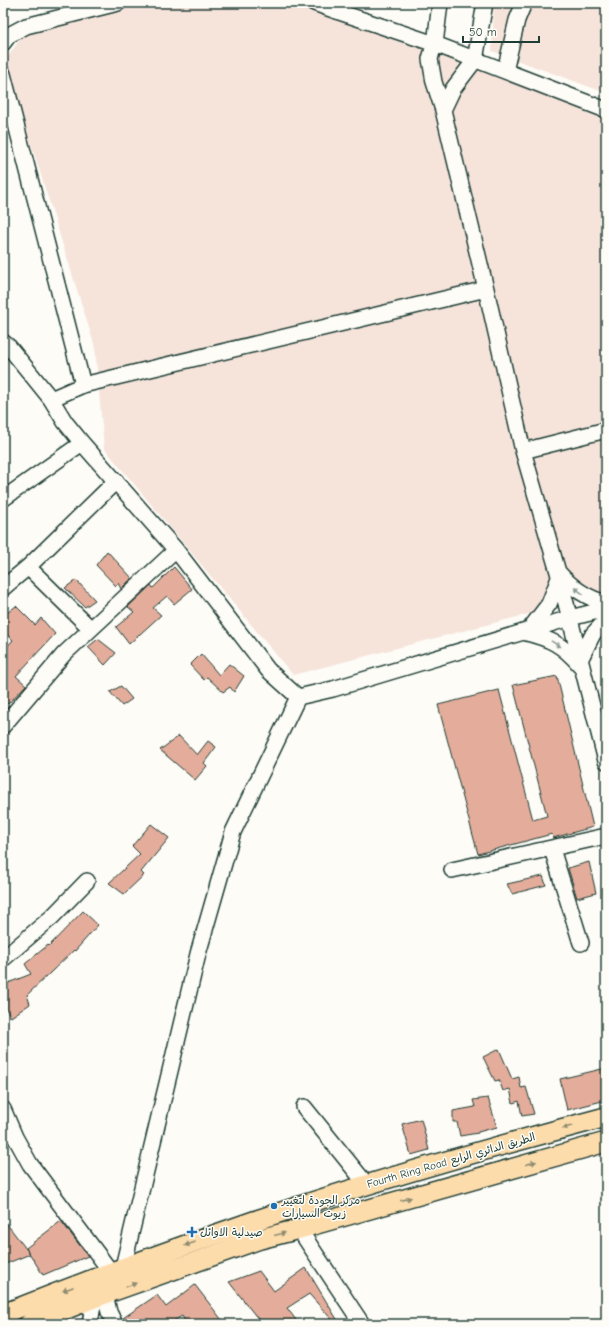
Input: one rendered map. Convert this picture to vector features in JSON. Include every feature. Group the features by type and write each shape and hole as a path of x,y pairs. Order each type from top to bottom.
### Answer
{"main road":[{"name":"Fourth Ring Road الطريق الدائري الرابع","path":"3,1314 117,1270 254,1221 494,1147 606,1117"},
{"path":"29,1324 99,1296 260,1239 606,1142"},
{"path":"254,1221 260,1239"}],"street":[{"path":"3,43 9,35 26,26 118,3"},
{"path":"314,3 339,8 505,72 605,108"},
{"path":"440,3 435,44 430,59 434,82 443,110 523,451 570,618 606,761"},
{"path":"443,110 453,89 475,60 485,3"},
{"path":"505,72 518,20 524,3"},
{"path":"3,74 83,385"},
{"path":"51,399 83,385 486,289"},
{"path":"3,342 10,347 51,399 65,422 82,443 176,550 268,670 298,697"},
{"path":"523,451 606,430"},
{"path":"3,499 82,443"},
{"path":"3,588 28,567 116,481"},
{"path":"3,726 64,654 176,550"},
{"path":"28,567 90,629"},
{"path":"558,575 586,596 606,603"},
{"path":"526,631 549,604 558,575"},
{"path":"298,697 311,695 570,618 606,609"},
{"path":"581,664 593,634 606,620"},
{"path":"526,631 543,637 560,646 581,664"},
{"path":"117,1270 198,954 233,832 298,697"},
{"path":"452,870 606,836"},
{"path":"552,849 581,943"},
{"path":"3,959 52,917 87,881"},
{"path":"304,1107 367,1185"},
{"path":"3,1109 15,1137 30,1164 117,1270"},
{"path":"300,1229 362,1324"},
{"path":"90,1324 99,1296"},
{"path":"99,1296 115,1324"}],"shaded area":[{"path":"140,3 302,3 606,118 606,594 293,675 104,448 95,347 5,61 24,33"},
{"path":"494,3 606,3 606,93 492,51"}],"building":[{"path":"107,551 132,578 121,589 118,583 116,586 96,565"},
{"path":"174,567 192,589 174,604 167,596 153,608 161,615 129,644 116,627 134,612 128,607 151,585 153,588"},
{"path":"76,580 95,600 85,607 65,588"},
{"path":"16,606 35,625 41,618 55,634 16,676 26,685 8,704 3,699 3,651 13,640 3,631 3,616"},
{"path":"98,639 116,653 105,665 88,647"},
{"path":"201,654 219,675 229,664 244,676 234,692 230,687 223,692 207,677 204,680 190,665"},
{"path":"557,676 593,827 553,838 552,834 478,854 438,705 499,690 533,820 547,816 513,685"},
{"path":"121,686 132,699 122,706 110,692"},
{"path":"179,736 197,755 208,741 216,747 204,763 207,766 195,780 160,750"},
{"path":"151,824 169,838 141,872 144,875 124,894 109,883 140,854 132,846"},
{"path":"589,862 596,893 577,898 568,868"},
{"path":"543,876 546,885 512,894 507,884"},
{"path":"83,911 98,925 75,951 74,950 27,995 30,1004 11,1017 3,1004 3,985 31,974 25,964 48,945 49,946"},
{"path":"499,1049 512,1079 519,1077 521,1088 526,1087 534,1114 522,1116 519,1101 513,1103 510,1089 503,1091 499,1080 495,1081 483,1057"},
{"path":"606,1068 606,1100 567,1110 560,1079"},
{"path":"488,1098 497,1127 478,1133 460,1136 457,1122 453,1122 453,1111 475,1107 473,1100"},
{"path":"421,1119 429,1150 411,1155 402,1124"},
{"path":"3,1219 30,1254 3,1265"},
{"path":"61,1221 88,1256 43,1275 26,1248"},
{"path":"306,1268 338,1321 335,1323 309,1294 287,1308 299,1324 262,1324 229,1282 259,1271 274,1291"},
{"path":"195,1285 225,1324 187,1324 182,1316 168,1324 129,1324 123,1318 157,1295 166,1307"}],"place":[{"name":"مركز الجودة لتغيير زيوت السيارات","path":"274,1206"},
{"name":"صيدلية الاوائل","path":"192,1232"}]}
